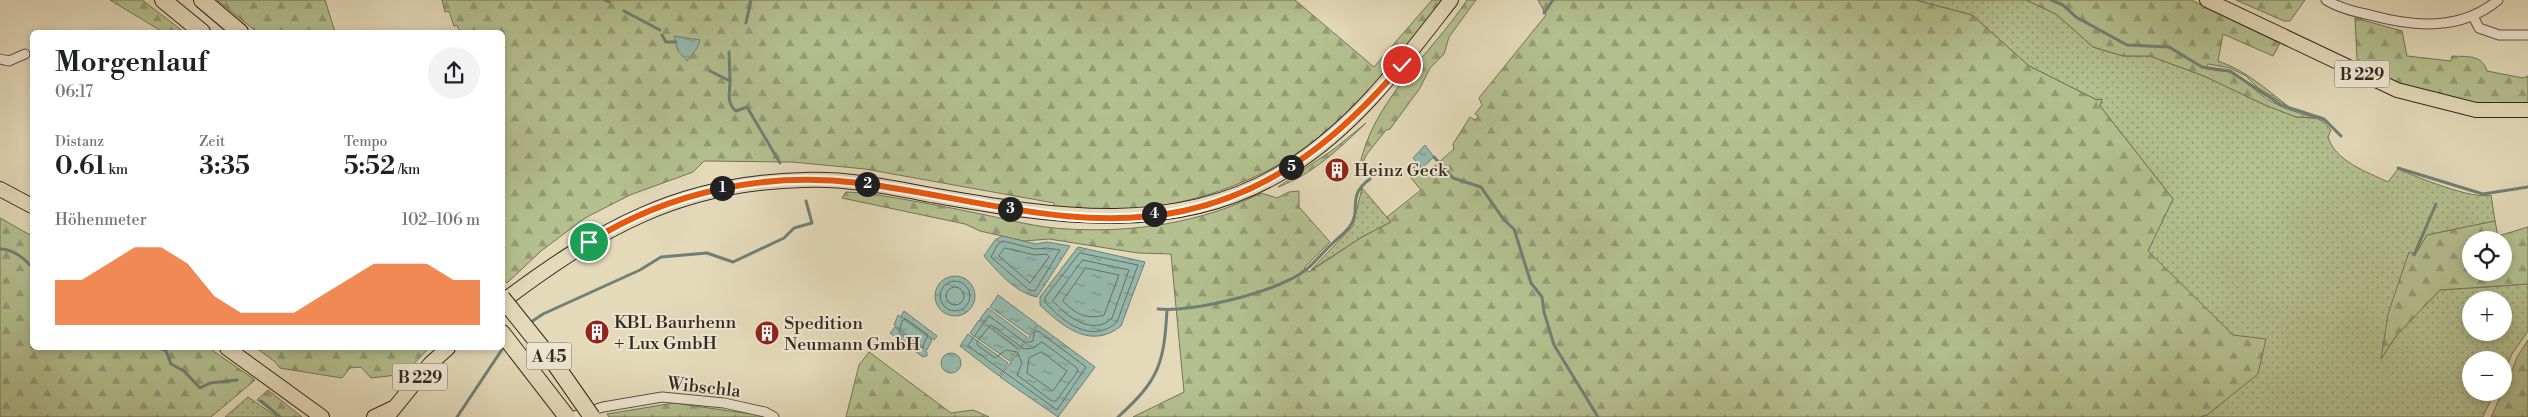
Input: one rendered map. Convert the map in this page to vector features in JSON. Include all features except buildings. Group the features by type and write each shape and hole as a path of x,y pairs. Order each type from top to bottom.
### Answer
{"highway":[{"path":"162,0 200,30"},
{"path":"202,0 238,30"},
{"name":"A 45","path":"505,302 555,364 592,417"},
{"name":"A 45","path":"505,337 569,417"}],"main road":[{"path":"505,300 589,242 633,217 681,199 728,187 805,180 838,181 1012,209 1084,217 1132,216 1183,210 1239,193 1287,170 1350,122 1402,65 1452,0"},
{"name":"B 229","path":"2206,0 2398,90 2476,110 2528,110"},
{"path":"0,189 30,205"},
{"path":"230,350 322,417"},
{"name":"B 229","path":"374,417 390,412 430,364 446,350"}],"street":[{"path":"2326,0 2366,14 2417,25 2445,24 2473,16 2498,0"},
{"path":"2473,16 2479,28 2499,35 2528,35"},
{"path":"0,59 9,61 24,54"},
{"name":"Wibschla","path":"569,417 603,407 662,397 724,403 765,412 774,417"}],"green space":[{"path":"110,0 142,0 181,30 160,30"},
{"path":"217,0 325,0 334,30 254,30"},
{"path":"442,0 1295,0 1374,67 1432,0 1442,0 1371,89 1320,137 1293,156 1265,172 1236,185 1205,195 1142,209 1110,211 1054,208 1054,203 865,169 792,162 704,161 693,172 630,195 585,218 541,251 507,283 505,281 505,30 459,30 457,25 454,26 449,11 445,12"},
{"path":"1467,0 1476,0 1449,37 1444,54 1430,68 1420,88 1390,129 1386,130 1367,154 1359,169 1366,144 1376,121 1389,100"},
{"path":"1538,0 1915,0 1972,15 2029,66 2097,100 2102,99 2100,106 2173,199 2148,251 2233,335 2266,339 2258,374 2207,415 2200,417 1133,417 1184,392 1171,254 1138,253 1049,239 1024,241 980,231 965,224 842,198 846,192 865,193 938,205 1035,225 1092,230 1166,224 1215,212 1261,193 1277,198 1289,192 1299,191 1299,207 1330,242 1304,268 1309,272 1362,237 1391,222 1387,217 1421,190 1407,173 1418,164 1429,171 1454,149 1453,144 1470,117 1475,120 1478,117 1475,114 1482,105 1479,98 1546,15"},
{"path":"1915,0 2026,0 2056,14 2093,47 2123,56 2150,56 2204,76 2265,105 2296,117 2315,118 2323,121 2331,130 2328,137 2337,153 2353,165 2388,182 2398,169 2458,191 2482,196 2491,195 2495,221 2428,235 2414,255 2409,253 2382,357 2396,336 2440,290 2528,284 2528,331 2512,354 2512,351 2462,351 2462,401 2490,401 2483,417 2200,417 2207,415 2265,339 2233,336 2147,251 2173,199 2100,106 2102,99 2097,100 2029,66 1972,15"},
{"path":"2026,0 2191,0 2280,43 2273,56 2223,34 2218,61 2237,69 2289,107 2258,88 2246,76 2230,68 2208,64 2206,69 2229,72 2243,80 2268,100 2287,109 2315,118 2296,117 2265,105 2204,76 2150,56 2123,56 2093,47 2056,14"},
{"path":"2236,0 2305,0 2290,21 2284,21"},
{"path":"2355,18 2402,31 2407,56 2451,61 2452,56 2468,57 2478,59 2487,71 2523,78 2528,76 2528,104 2490,106 2433,95 2377,75 2374,68 2357,59"},
{"path":"1366,123 1336,151 1314,168 1291,182 1278,187 1334,149"},
{"path":"1362,188 1391,222 1362,237 1311,270 1353,226"},
{"path":"0,218 30,235 30,350 212,350 255,380 211,417 0,417"},
{"path":"2495,221 2497,231 2462,231 2462,281 2512,281 2512,232 2528,227 2528,284 2440,290 2396,336 2381,359 2388,314 2409,252 2415,255 2427,235"},
{"path":"2528,340 2528,417 2491,417 2498,401 2512,401 2512,370 2517,357"},
{"path":"259,350 427,350 400,378 397,375 371,378 361,367 350,368 342,378 280,368"},
{"path":"869,352 951,413 973,410 989,417 846,417 859,365"},
{"path":"268,390 302,417 281,417 257,400"},
{"path":"248,397 277,417 225,417"},
{"path":"674,403 764,417 609,417 607,414"}],"water":[{"path":"674,36 700,40 697,48 687,61 678,51"},
{"path":"1425,145 1434,157 1422,168 1413,158"},
{"path":"1002,236 1036,244 1047,242 1070,246 1037,297 1029,295 1015,286 1001,275 984,256 995,240"},
{"path":"1078,247 1145,262 1121,326 1110,333 1088,336 1078,333 1058,321 1040,305 1040,297"},
{"path":"959,276 966,279 972,285 975,296 974,304 966,313 959,316 951,316 944,313 936,304 935,292 938,285 947,277"},
{"path":"998,295 1037,324 1029,335 990,307"},
{"path":"988,308 1027,337 1019,349 980,319"},
{"path":"904,311 937,336 934,340 901,316"},
{"path":"898,315 932,340 927,350 894,325"},
{"path":"979,320 1018,349 1010,361 970,333"},
{"path":"1038,325 1095,367 1058,417 1000,377"},
{"path":"895,327 927,352 927,356 923,357 890,333"},
{"path":"968,334 1008,363 999,376 960,346"},
{"path":"951,353 958,356 961,363 958,370 951,373 944,370 941,363 944,356"}],"waterway":[{"path":"605,0 609,2"},
{"path":"746,23 751,0"},
{"path":"1544,13 1553,0"},
{"path":"2051,0 2063,5 2076,17 2127,45 2169,47 2202,67 2230,71 2281,105 2324,119 2341,136"},
{"path":"624,11 660,30"},
{"path":"662,35 666,42 676,42"},
{"path":"729,52 730,81"},
{"path":"710,71 730,81 729,97 733,108 736,111 747,107 780,163"},
{"path":"1434,157 1453,178 1481,187 1504,220 1514,229 1531,283 1542,297 1544,312 1554,345 1598,417"},
{"path":"2398,168 2483,194 2528,187"},
{"path":"1158,309 1192,308 1235,299 1277,285 1294,277 1307,269 1348,228 1355,214 1358,191 1370,179"},
{"path":"528,324 543,314 640,270 661,257 707,253 733,262 784,238 794,228 812,223 806,201"},
{"path":"2414,255 2436,204"},
{"path":"0,249 5,249 18,255 30,265"},
{"path":"1118,417 1143,392 1157,370 1164,344 1167,310"},
{"path":"164,350 171,364 184,371 200,388 210,383 237,380"},
{"path":"457,417 502,350"},
{"path":"261,401 280,417"}],"place":[{"name":"Heinz Geck","path":"1337,170"},
{"name":"KBL Baurhenn + Lux GmbH","path":"597,332"},
{"name":"Spedition Neumann GmbH","path":"767,333"}],"route":[{"path":"589,242 633,217 681,199 728,187 764,182 805,180 860,183 1012,209 1084,217 1161,214 1183,210 1239,193 1287,170 1324,144 1350,122 1374,98 1402,65"}]}
